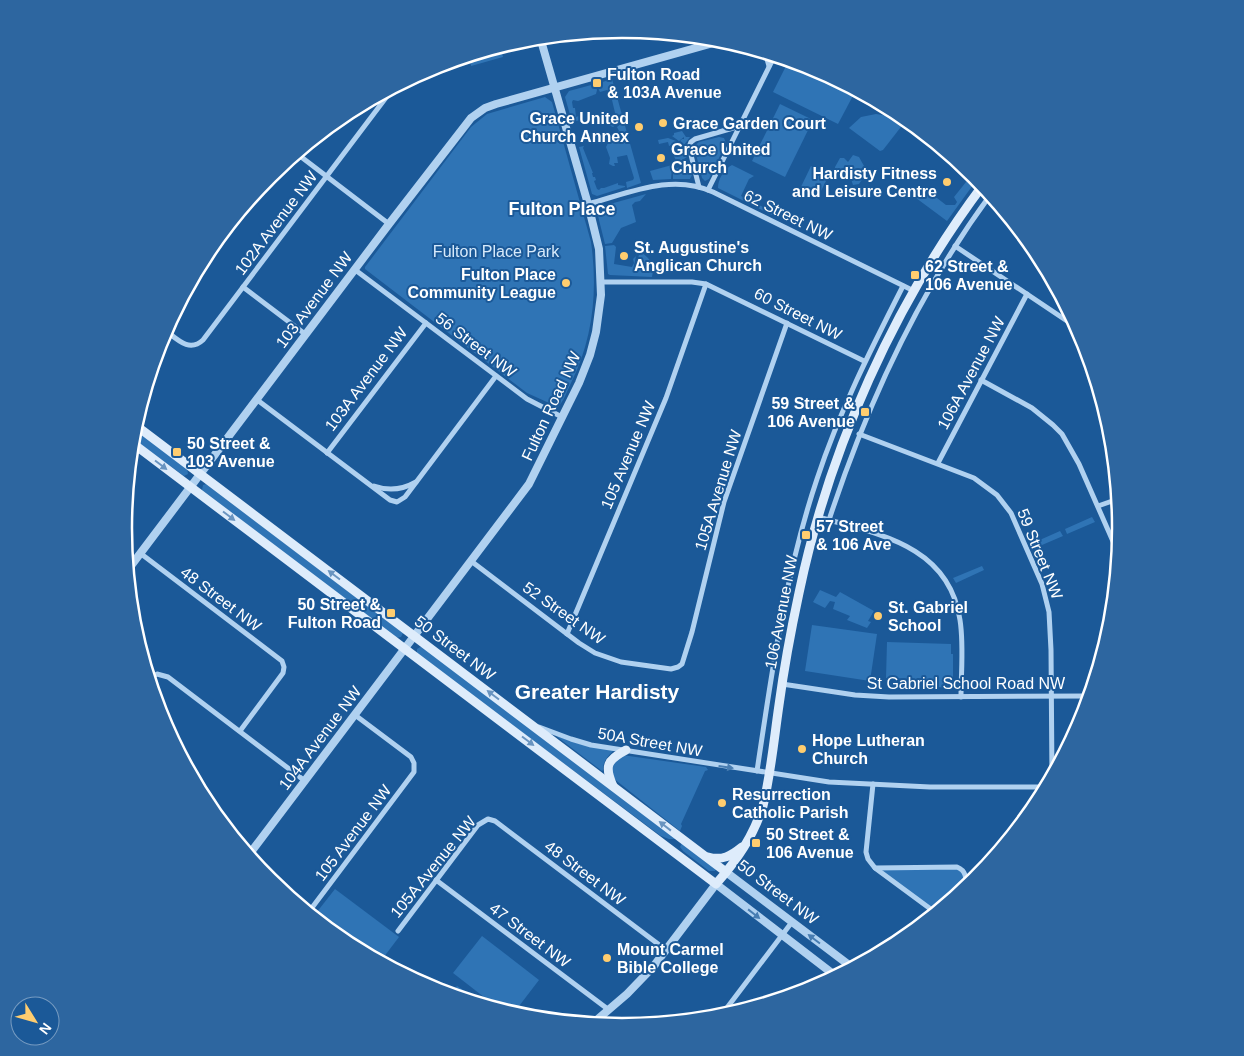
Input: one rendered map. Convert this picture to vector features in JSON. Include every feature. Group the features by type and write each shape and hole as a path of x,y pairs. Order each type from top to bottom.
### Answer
{"main road":[{"name":"106 Avenue NW","path":"716,884 748,843 763,806 799,591 818,517 832,474 861,399 914,291 944,241 979,191"},
{"name":"50 Street NW","path":"142,430 726,872"},
{"name":"50 Street NW","path":"139,448 716,884"},
{"path":"613,786 607,769 614,757 626,750"},
{"path":"703,855 716,859 725,858 748,843"}],"street":[{"name":"Fulton Road NW","path":"414,636 529,484 582,375 593,344 598,318 601,282 599,249 542,44"},
{"path":"555,88 705,45"},
{"path":"767,60 769,68"},
{"path":"708,190 772,61"},
{"name":"103 Avenue NW","path":"133,562 463,127 474,115 496,104 555,88"},
{"name":"102A Avenue NW","path":"171,335 184,344 193,346 203,340 384,99"},
{"path":"699,187 690,149 691,142 695,139 740,126"},
{"path":"301,157 389,224"},
{"name":"62 Street NW","path":"588,204 661,184 699,187 914,291"},
{"path":"829,520 859,434 886,369 955,246 987,200"},
{"path":"955,246 1066,321"},
{"name":"56 Street NW","path":"354,269 532,402 562,417"},
{"name":"60 Street NW","path":"601,282 692,282 706,284 864,361"},
{"name":"105 Avenue NW","path":"567,634 666,398 706,284"},
{"name":"106 Avenue NW","path":"757,771 777,640 797,545 817,479 840,417 864,361 903,286"},
{"path":"243,287 305,334"},
{"name":"106A Avenue NW","path":"938,463 1026,294"},
{"name":"103A Avenue NW","path":"327,453 426,323"},
{"name":"105A Avenue NW","path":"680,666 685,660 724,502 787,323"},
{"path":"256,399 390,500 397,502 405,497 496,376"},
{"path":"981,380 1032,408 1053,425 1066,439 1112,538"},
{"name":"59 Street NW","path":"859,434 974,478 1003,500 1015,521 1046,596 1051,626 1052,764"},
{"path":"369,484 380,488 395,489 406,487 418,480"},
{"path":"1098,506 1111,501"},
{"path":"818,517 904,544 919,552 937,569 952,592 960,618 962,697"},
{"name":"48 Street NW","path":"140,553 278,657 284,667 281,676 240,731"},
{"name":"52 Street NW","path":"471,561 590,650 615,660 671,669 680,666"},
{"name":"104A Avenue NW","path":"252,850 414,636"},
{"path":"155,675 157,674 168,677 305,781"},
{"name":"St Gabriel School Road NW","path":"782,684 875,697 1082,696"},
{"name":"105 Avenue NW","path":"312,908 412,775 415,766 411,757 355,715"},
{"name":"50A Street NW","path":"529,722 591,745 829,782 938,788 1038,787"},
{"path":"873,784 866,852 868,859 875,868 931,909"},
{"name":"105A Avenue NW","path":"398,931 478,825 488,819"},
{"name":"48 Street NW","path":"488,819 495,821 666,950"},
{"path":"875,868 957,867 965,874 965,878"},
{"name":"50 Street NW","path":"726,872 847,964"},
{"name":"47 Street NW","path":"436,880 609,1010"},
{"name":"106 Avenue NW","path":"600,1017 640,982 716,884"},
{"name":"50 Street NW","path":"716,884 831,972"},
{"path":"728,1007 792,922"}],"green space":[{"path":"502,52 503,57 471,66 471,62"},
{"path":"786,66 810,75 853,96 838,124 773,92"},
{"path":"612,79 641,183 627,188 626,182 634,178 627,155 617,157 618,163 614,163 615,166 613,166 609,164 610,158 606,147 607,139 619,131 617,127 622,123 621,121 613,127 606,124 605,120 616,117 612,100 607,90 600,92 596,84"},
{"path":"595,84 596,94 578,101 573,100 576,117 579,116 580,120 572,122 565,97 569,91"},
{"name":"Fulton Place Park","path":"545,97 552,102 591,242 594,279 594,297 589,332 578,366 558,407 527,393 365,269 471,127 487,114"},
{"path":"780,104 813,120 785,177 752,161"},
{"path":"876,114 888,116 902,125 883,150 880,151 849,128 861,117"},
{"path":"682,131 686,137 690,137 684,145 687,157 677,163 673,154 673,145 669,146 668,142 659,144 658,140 668,138 684,144 680,141 684,137 679,141 672,136 674,133"},
{"path":"719,137 724,138 726,143 709,179 705,181 702,178 694,146 699,142"},
{"path":"584,146 583,148 593,177 596,180 594,181 597,189 599,190 618,183 618,185 625,187 597,196 592,194 579,147"},
{"path":"853,155 859,157 864,166 865,175 859,184 853,185 851,179 842,179 835,174 835,167 840,158 844,158 848,162"},
{"path":"688,163 692,175 690,179 673,179 673,170"},
{"path":"672,165 671,179 653,180 650,171"},
{"path":"732,165 754,176 749,179 741,196 776,215 772,215 718,188 722,175"},
{"path":"811,166 829,175 817,199 799,191"},
{"path":"968,180 973,185 947,221 916,198 920,193 917,191 920,188 922,190 924,188 946,205 955,205 957,202 954,197"},
{"path":"646,194 640,201 632,205 636,222 621,228 612,243 605,244 597,212 599,207"},
{"path":"614,245 616,247 614,264 632,267 633,259 636,256 634,266 636,266 640,251 654,265 652,277 608,274 605,246"},
{"path":"141,434 187,468 188,474 184,476 139,443"},
{"path":"206,484 403,633 401,637 396,638 202,490 203,485"},
{"path":"1092,517 1095,522 1067,534 1065,529"},
{"path":"1060,531 1063,536 1035,548 1033,543"},
{"path":"982,566 984,570 956,583 953,578"},
{"path":"820,590 836,597 840,592 874,611 868,621 871,622 867,628 847,620 850,616 833,609 835,602 830,601 825,608 813,602"},
{"path":"812,625 877,634 870,681 805,671"},
{"path":"887,642 951,644 953,684 949,688 916,685 917,679 886,678"},
{"path":"422,646 675,839 661,836 417,654 417,649"},
{"path":"556,736 580,744 613,751 606,759 602,771"},
{"path":"622,755 706,767 708,770 705,771 681,824 680,831 613,778 611,773 614,761"},
{"path":"682,843 716,869 715,871 709,871 683,851 680,847"},
{"path":"954,867 962,870 964,880 931,909 875,868"},
{"path":"335,889 399,937 384,957 349,936 317,912"},
{"path":"482,936 539,980 518,1007 487,999 453,973"},
{"path":"457,986 468,993 464,992 455,989"}],"place":[{"name":"Fulton Road & 103A Avenue","path":"597,83"},
{"name":"Grace Garden Court","path":"663,123"},
{"name":"Grace United Church Annex","path":"639,127"},
{"name":"Grace United Church","path":"661,158"},
{"name":"Hardisty Fitness and Leisure Centre","path":"947,182"},
{"name":"St. Augustine's Anglican Church","path":"624,256"},
{"name":"62 Street & 106 Avenue","path":"915,275"},
{"name":"Fulton Place Community League","path":"566,283"},
{"name":"59 Street & 106 Avenue","path":"865,412"},
{"name":"50 Street & 103 Avenue","path":"177,452"},
{"name":"57 Street & 106 Ave","path":"806,535"},
{"name":"50 Street & Fulton Road","path":"391,613"},
{"name":"St. Gabriel School","path":"878,616"},
{"name":"Hope Lutheran Church","path":"802,749"},
{"name":"Resurrection Catholic Parish","path":"722,803"},
{"name":"50 Street & 106 Avenue","path":"756,843"},
{"name":"Mount Carmel Bible College","path":"607,958"}],"district":[{"name":"Fulton Place","path":"562,209"},
{"name":"Greater Hardisty","path":"597,691"}]}
